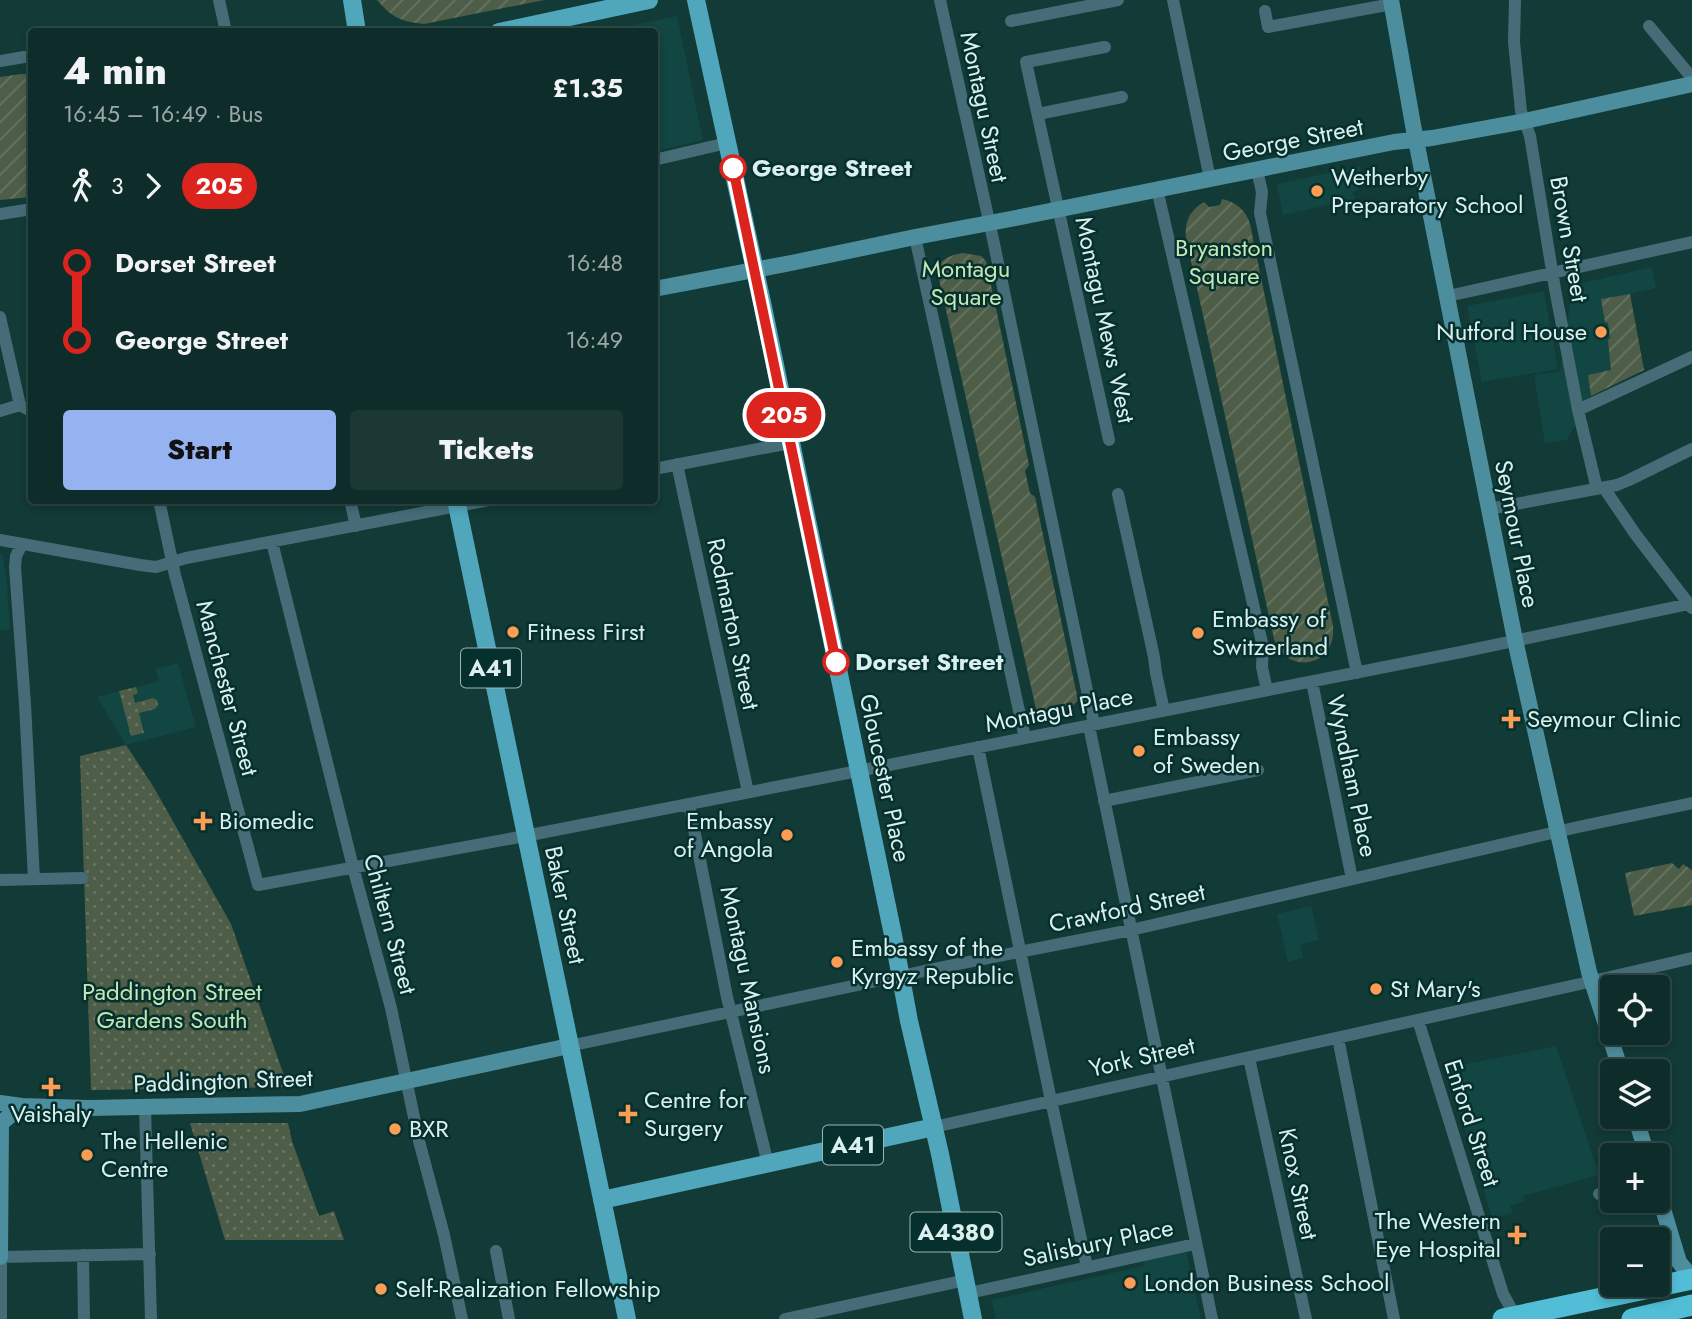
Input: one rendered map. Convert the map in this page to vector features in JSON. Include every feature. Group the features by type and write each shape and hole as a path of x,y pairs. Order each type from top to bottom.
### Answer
{"highway":[{"path":"1511,1318 1692,1279"},
{"path":"1632,1319 1692,1306"}],"main road":[{"path":"352,0 356,28"},
{"path":"518,28 649,0"},
{"name":"Gloucester Place","path":"696,0 973,1319"},
{"name":"Baker Street","path":"456,504 627,1319"},
{"name":"York Street","path":"602,1200 934,1128"}],"street":[{"path":"219,0 225,28"},
{"name":"Montagu Street","path":"940,0 988,223"},
{"path":"1011,21 1118,0"},
{"path":"1173,0 1210,179"},
{"name":"Brown Street","path":"1515,0 1514,42 1521,108 1530,136 1578,410 1601,488"},
{"path":"1265,11 1268,27 1392,2"},
{"name":"Seymour Place","path":"1392,2 1416,140 1515,640 1592,982 1617,1059"},
{"path":"1649,26 1692,78"},
{"name":"Montagu Mews West","path":"1105,47 1026,62 1109,440"},
{"path":"0,61 28,58"},
{"name":"George Street","path":"658,288 1388,143 1524,121 1692,84"},
{"path":"1038,114 1122,97"},
{"path":"658,159 727,143"},
{"path":"1257,170 1262,192 1260,214 1357,673"},
{"path":"1157,190 1263,647 1262,667 1267,691 1691,606 1601,488"},
{"path":"0,214 28,210"},
{"path":"988,223 1212,1319"},
{"path":"915,237 1025,738"},
{"path":"1448,296 1692,242"},
{"path":"0,317 26,407 0,411"},
{"path":"1578,410 1692,357"},
{"path":"658,468 790,443"},
{"path":"1489,509 1601,488 1629,480 1692,449"},
{"name":"Rodmarton Street","path":"677,464 748,792"},
{"path":"1118,494 1164,711"},
{"name":"Manchester Street","path":"160,504 172,563 258,885 353,867"},
{"path":"351,504 356,526"},
{"path":"0,540 156,567 186,558 356,526 452,504"},
{"name":"Chiltern Street","path":"272,542 391,1009 462,1319"},
{"path":"22,544 16,556 15,567 34,879"},
{"name":"Wyndham Place","path":"1312,681 1352,879"},
{"name":"Montagu Place","path":"858,770 1267,691"},
{"path":"978,747 1087,1267"},
{"path":"353,867 858,770"},
{"path":"1104,801 1258,770"},
{"name":"Crawford Street","path":"569,1046 1131,930 1692,803"},
{"name":"Montagu Mansions","path":"689,804 731,1011 768,1164"},
{"path":"0,880 82,878"},
{"name":"York Street","path":"934,1128 1692,958"},
{"name":"Enford Street","path":"1418,1020 1511,1318"},
{"path":"1338,1038 1394,1319"},
{"name":"Paddington Street","path":"0,1103 88,1108 300,1104 569,1046"},
{"name":"Knox Street","path":"1249,1058 1306,1319"},
{"path":"1,1319 0,1123 22,1106"},
{"path":"145,1107 151,1319"},
{"path":"1664,1213 1679,1262 1692,1279"},
{"name":"Salisbury Place","path":"785,1319 1087,1267 1195,1244"},
{"path":"496,1251 509,1319"},
{"path":"0,1257 150,1254"},
{"path":"83,1255 84,1319"}],"shaded area":[{"path":"677,16 703,140 658,150 658,28 619,28"},
{"name":"Wetherby Preparatory School","path":"1360,166 1363,183 1358,184 1359,190 1353,192 1355,199 1283,215 1277,184"},
{"name":"Nutford House","path":"1652,267 1656,288 1630,294 1644,370 1591,396 1567,440 1545,443 1534,375 1560,371 1573,285"},
{"path":"1544,291 1558,369 1482,382 1467,306"},
{"path":"0,554 3,555 7,585 10,630 0,630"},
{"path":"178,663 196,727 126,745 97,697 159,681 156,669"},
{"path":"1311,906 1319,940 1300,944 1303,958 1288,962 1277,914"},
{"path":"1556,1046 1599,1175 1523,1196 1524,1202 1510,1206 1513,1213 1492,1218 1446,1068"},
{"name":"London Business School","path":"1186,1251 1201,1319 996,1319 991,1300 1144,1266 1143,1260"}],"green space":[{"path":"377,0 544,0 424,24 397,18"},
{"path":"28,74 28,197 0,200 0,77"},
{"name":"Bryanston Square","path":"1222,199 1240,207 1250,224 1333,626 1332,640 1327,650 1320,658 1310,662 1289,659 1280,651 1274,639 1186,238 1187,222 1195,209 1204,202 1209,207 1220,205"},
{"name":"Montagu Square","path":"963,253 981,256 986,261 1029,465 1025,471 1030,493 1035,497 1078,700 1070,708 1059,712 1036,709 937,270 947,258"},
{"path":"1630,294 1644,370 1591,396 1588,375 1611,370 1608,323 1605,322 1601,299"},
{"path":"136,687 138,693 133,695 135,703 153,698 158,705 155,709 139,713 144,733 131,736 119,691"},
{"name":"Paddington Street Gardens South","path":"126,745 153,786 231,924 288,1087 91,1090 80,756"},
{"path":"1672,863 1679,869 1683,864 1692,870 1692,905 1634,916 1625,873"},
{"path":"190,1123 288,1123 319,1216 334,1211 344,1240 225,1240"}],"bus line":[{"name":"205","path":"733,168 836,662"}],"place":[{"name":"George Street","path":"733,168"},
{"name":"Wetherby Preparatory School","path":"1317,191"},
{"name":"Nutford House","path":"1601,332"},
{"name":"Fitness First","path":"513,632"},
{"name":"Embassy of Switzerland","path":"1198,633"},
{"name":"Dorset Street","path":"836,662"},
{"name":"Seymour Clinic","path":"1511,719"},
{"name":"Embassy of Sweden","path":"1139,751"},
{"name":"Biomedic","path":"203,821"},
{"name":"Embassy of Angola","path":"787,835"},
{"name":"Embassy of the Kyrgyz Republic","path":"837,962"},
{"name":"St Mary's","path":"1376,989"},
{"name":"Vaishaly","path":"51,1087"},
{"name":"Centre for Surgery","path":"628,1114"},
{"name":"BXR","path":"395,1129"},
{"name":"The Hellenic Centre","path":"87,1155"},
{"name":"The Western Eye Hospital","path":"1517,1235"},
{"name":"London Business School","path":"1130,1283"},
{"name":"Self-Realization Fellowship","path":"381,1289"}]}
